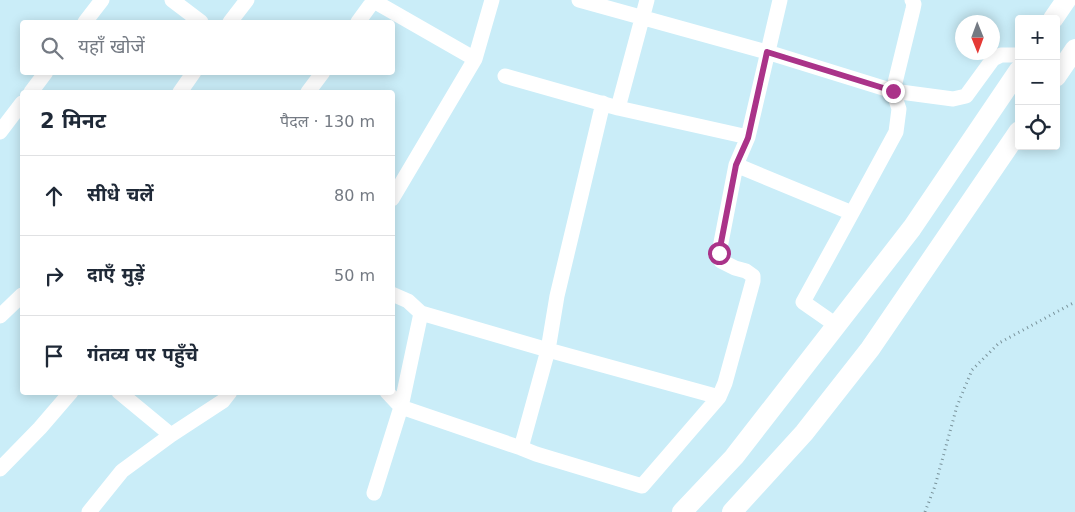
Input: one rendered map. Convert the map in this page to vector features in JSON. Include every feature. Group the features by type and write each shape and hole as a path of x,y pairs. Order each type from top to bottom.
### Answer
{"street":[{"path":"87,20 102,0"},
{"path":"172,0 198,20"},
{"path":"232,20 247,0"},
{"path":"359,20 373,0 474,59"},
{"path":"395,194 474,59 492,0"},
{"path":"579,0 767,52 893,91 953,99 966,96 992,59 1001,55 1015,55"},
{"path":"618,108 647,0"},
{"path":"390,395 401,407 536,454 642,486 720,396 725,383 753,276 750,272 734,268 721,261 719,253 736,165 748,138 780,0"},
{"path":"836,325 804,302 896,132 899,109 893,91 914,9 912,0"},
{"path":"1056,15 1066,0"},
{"path":"1060,70 1075,49"},
{"path":"32,90 44,75"},
{"path":"181,90 192,75"},
{"path":"309,90 320,75"},
{"path":"505,76 618,108 748,138"},
{"path":"682,512 734,457 912,228 1015,76"},
{"path":"522,448 548,350 557,296 603,103"},
{"path":"0,132 20,106"},
{"path":"732,512 804,433 870,349 1015,138"},
{"path":"736,165 852,213"},
{"path":"395,295 408,301 421,313 548,350 720,396"},
{"path":"0,316 20,296"},
{"path":"374,493 401,407 421,313"},
{"path":"0,469 40,428 68,395"},
{"path":"124,395 171,435"},
{"path":"89,512 122,471 171,435 223,401 228,395"}],"path":[{"path":"925,512 935,486 957,406 972,370 999,343 1075,302"}],"route":[{"path":"719,253 736,165 748,138 767,52 893,91"}]}
